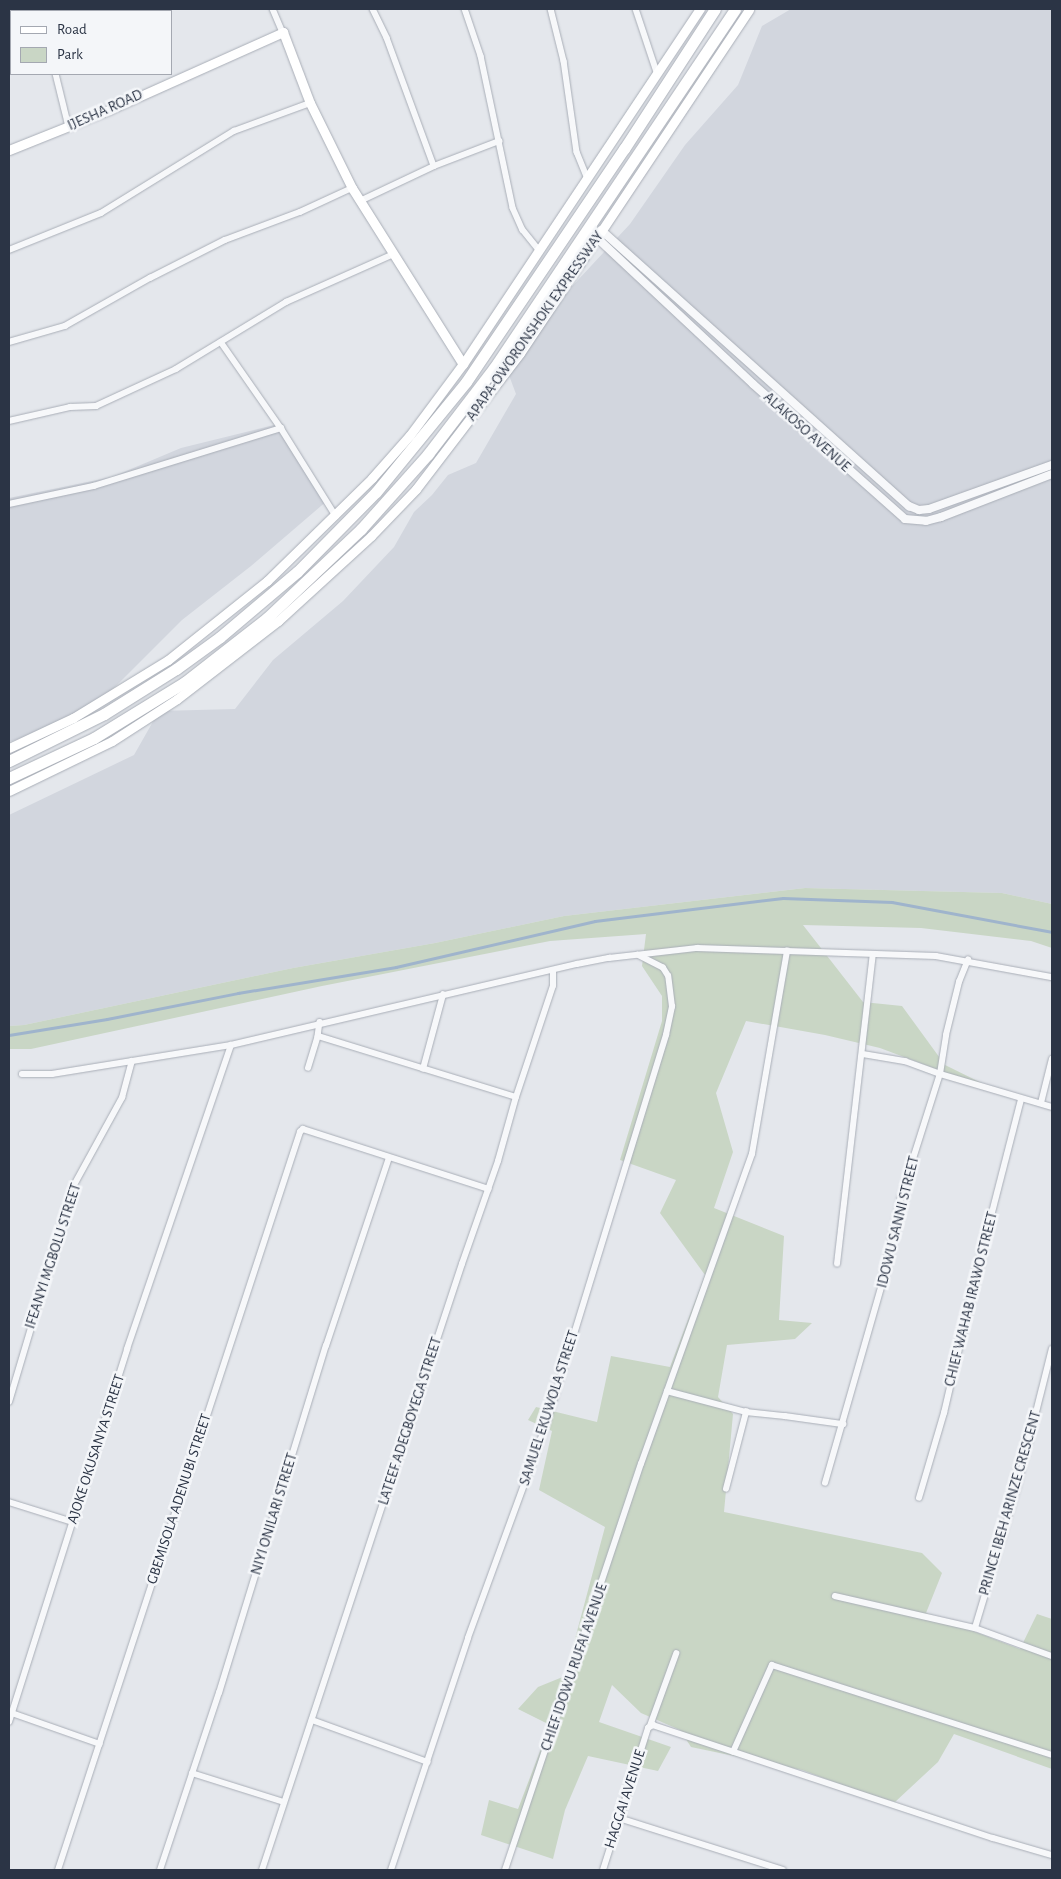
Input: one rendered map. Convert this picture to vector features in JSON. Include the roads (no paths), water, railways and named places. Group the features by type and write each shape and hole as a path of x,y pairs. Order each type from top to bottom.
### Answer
{"highway":[{"name":"APAPA-OWORONSHOKI EXPRESSWAY","path":"9,761 104,714 176,669 220,637 297,572 355,514 418,443 466,382 624,149 715,9"},
{"name":"APAPA-OWORONSHOKI EXPRESSWAY","path":"9,778 94,738 235,651 390,498 428,454 510,346 735,9"},
{"path":"510,346 520,353"},
{"path":"347,505 355,514"}],"main road":[{"path":"9,748 73,718 168,660 267,581 347,505 410,435 463,364 700,9"},
{"name":"APAPA-OWORONSHOKI EXPRESSWAY","path":"9,791 112,741 177,699 325,580 416,489 520,353 749,9"},
{"path":"283,32 310,103 352,188 463,364"},
{"name":"IJESHA ROAD","path":"9,150 69,127 283,32"}],"street":[{"path":"273,9 283,32"},
{"path":"373,9 386,38 434,166"},
{"path":"465,9 481,56 516,217 528,237 540,251"},
{"path":"551,9 564,61 577,152 588,179"},
{"path":"636,9 657,72"},
{"path":"56,75 69,127"},
{"path":"9,250 101,213 234,131 310,103"},
{"path":"360,201 434,166 499,140"},
{"path":"9,342 66,326 150,278 225,240 300,212 352,188"},
{"name":"ALAKOSO AVENUE","path":"599,234 909,506 919,510 930,509 1052,466"},
{"name":"ALAKOSO AVENUE","path":"599,234 753,384 905,519 926,521 941,517 1052,474"},
{"path":"9,421 70,407 96,406 176,369 286,302 394,254"},
{"path":"221,342 280,428 336,516"},
{"path":"9,504 94,486 280,428"},
{"path":"22,1074 52,1074 230,1045 320,1022 609,958 696,948 832,951 873,955 904,954 968,960 1052,977"},
{"name":"CHIEF IDOWU RUFAI AVENUE","path":"505,1870 641,1464 752,1154 788,951"},
{"name":"SAMUEL EKUWOLA STREET","path":"391,1870 468,1638 547,1422 666,1036 672,1001 668,976 663,968 638,955"},
{"path":"836,1264 863,1054 873,955"},
{"name":"IDOWU SANNI STREET","path":"825,1484 882,1284 899,1203 940,1074 950,1018 959,982 968,960"},
{"name":"LATEEF ADEGBOYEGA STREET","path":"264,1870 284,1802 462,1264 489,1189 516,1097 553,986 553,971"},
{"path":"423,1069 443,994"},
{"path":"308,1068 318,1036 320,1022"},
{"path":"318,1036 516,1097"},
{"name":"AJOKE OKUSANYA STREET","path":"9,1722 127,1349 188,1176 230,1045"},
{"path":"863,1054 905,1061 1021,1100 1052,1107"},
{"path":"1041,1103 1052,1059"},
{"name":"IFEANYI MGBOLU STREET","path":"9,1402 73,1187 122,1098 132,1061"},
{"name":"CHIEF WAHAB IRAWO STREET","path":"919,1498 944,1413 980,1258 1021,1100"},
{"name":"GBEMISOLA ADENUBI STREET","path":"58,1870 100,1744 158,1558 300,1132 303,1129 389,1158"},
{"path":"389,1158 489,1189"},
{"name":"NIYI ONILARI STREET","path":"160,1870 326,1346 389,1158"},
{"name":"PRINCE IBEH ARINZE CRESCENT","path":"974,1628 1017,1488 1052,1349"},
{"path":"667,1391 746,1412 843,1424"},
{"path":"726,1490 746,1412"},
{"path":"9,1502 73,1522"},
{"path":"835,1596 974,1628 1052,1656"},
{"name":"HAGGAI AVENUE","path":"603,1870 649,1727 676,1654"},
{"path":"733,1752 772,1665 1052,1756"},
{"path":"12,1713 100,1744"},
{"path":"312,1720 428,1762"},
{"path":"649,1727 733,1752 1052,1855"},
{"path":"192,1773 284,1802"},
{"path":"619,1818 783,1870"}],"waterway":[{"path":"9,1035 107,1019 238,993 396,967 595,921 783,898 892,902 1052,932"}]}
